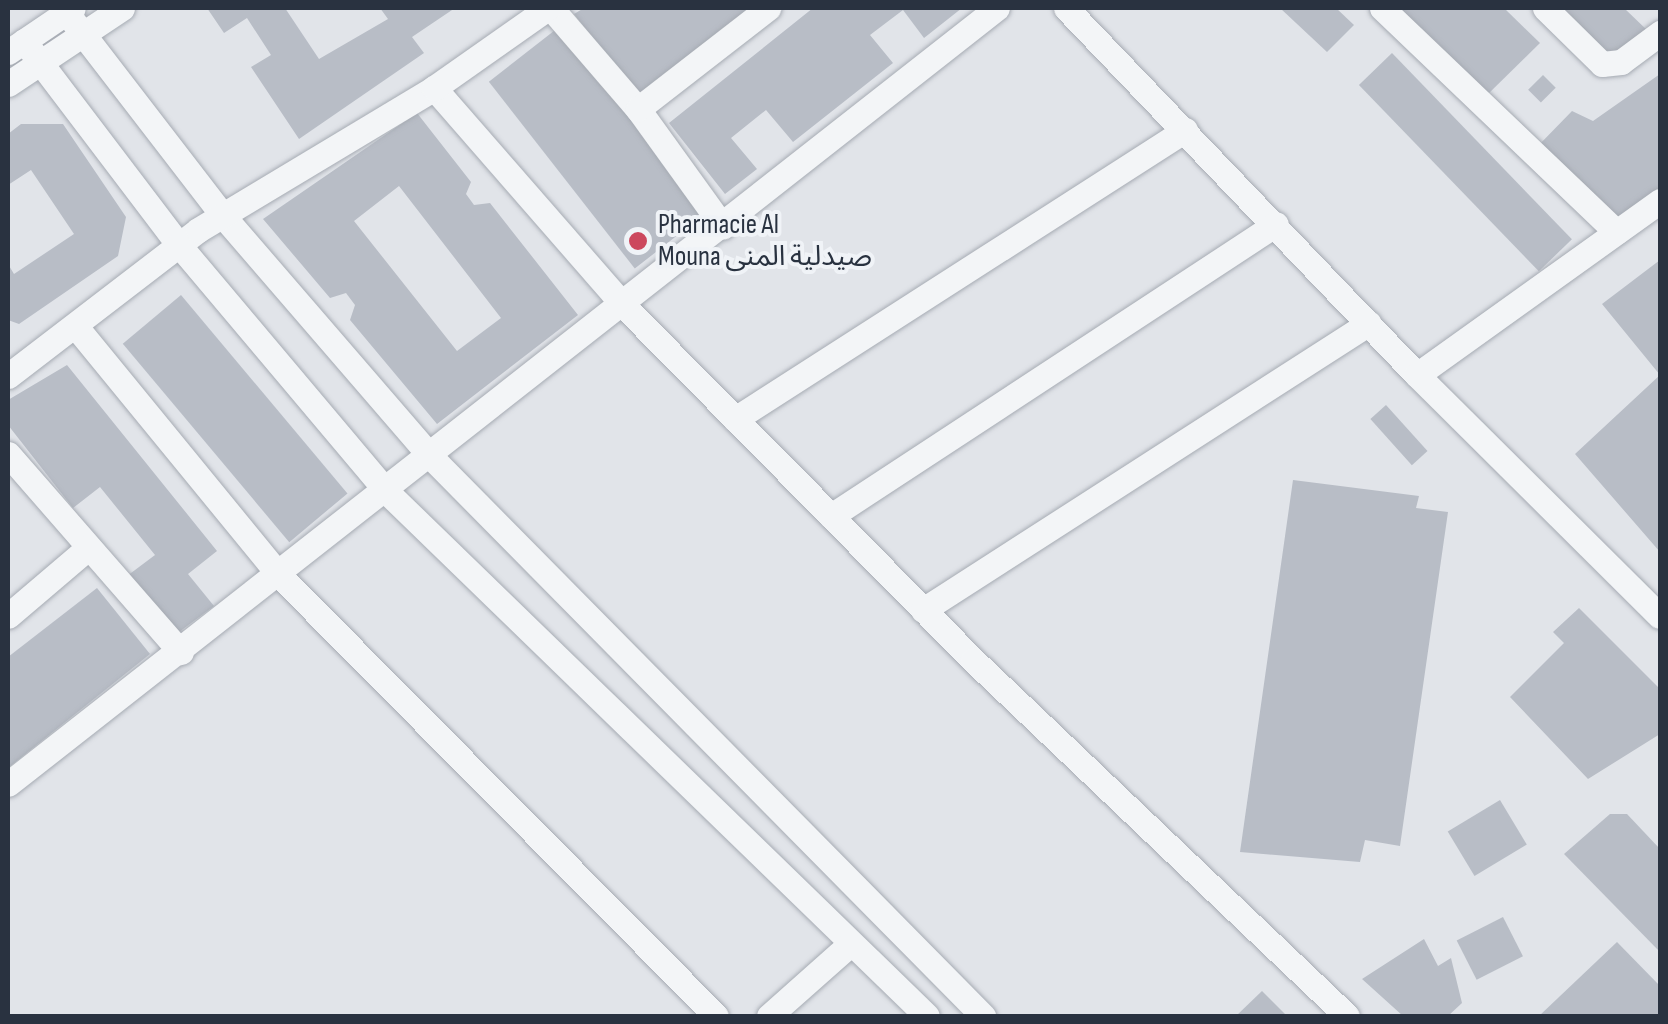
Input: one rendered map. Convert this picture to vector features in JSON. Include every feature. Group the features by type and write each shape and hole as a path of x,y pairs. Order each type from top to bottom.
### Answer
{"street":[{"path":"24,51 82,33 122,8"},
{"path":"8,376 77,328 179,245 434,88 549,8 638,109 724,226"},
{"path":"638,109 768,8"},
{"path":"8,784 280,576 997,8"},
{"path":"1066,8 1417,375 1660,616"},
{"path":"1382,8 1616,232"},
{"path":"1545,8 1602,64 1621,62 1660,33"},
{"path":"8,84 24,51 70,10 82,33 224,217 431,457 982,1016"},
{"path":"24,51 179,245 386,492 927,1016"},
{"path":"434,88 623,306 923,610 1347,1016"},
{"path":"736,419 1185,130"},
{"path":"1417,375 1660,201"},
{"path":"832,516 1276,224"},
{"path":"923,610 1369,323"},
{"path":"77,328 280,576 716,1016"},
{"path":"8,454 181,652"},
{"path":"8,616 89,548"},
{"path":"769,1016 850,944"}],"building":[{"path":"207,8 285,8 319,59 388,19 380,8 455,8 412,37 424,53 299,139 251,67 271,55 247,18 224,33"},
{"path":"584,8 751,8 638,96 574,14"},
{"path":"813,8 962,8 924,38 903,10 870,35 893,63 793,142 766,110 731,138 757,169 725,194 669,123"},
{"path":"1280,8 1336,8 1354,25 1327,52"},
{"path":"1398,8 1504,8 1540,43 1486,96"},
{"path":"1560,8 1624,8 1649,32 1614,62"},
{"path":"559,27 705,214 635,269 489,82"},
{"path":"1392,53 1572,239 1539,271 1359,85"},
{"path":"1660,74 1660,191 1616,222 1536,148 1572,111 1593,121"},
{"path":"1543,75 1556,88 1541,103 1528,90"},
{"path":"417,113 471,182 466,194 474,205 490,203 578,315 437,424 350,320 355,305 346,293 330,298 263,219","holes":["399,186 501,318 457,351 354,221"]},
{"path":"21,124 63,124 126,217 118,256 19,324 8,320 8,264 14,274 74,234 31,170 8,185 8,134"},
{"path":"1660,260 1660,375 1602,304"},
{"path":"181,295 347,493 289,542 123,344"},
{"path":"67,365 217,551 188,574 214,606 175,635 127,576 155,555 100,487 73,508 8,425 8,400"},
{"path":"1660,375 1660,552 1575,454"},
{"path":"1386,405 1427,451 1412,465 1370,419"},
{"path":"1293,480 1419,496 1416,508 1448,512 1400,846 1365,840 1360,862 1240,852"},
{"path":"97,588 150,654 8,768 8,657"},
{"path":"1579,608 1660,689 1660,734 1588,779 1510,697 1564,643 1553,632"},
{"path":"1500,800 1527,845 1474,876 1448,831"},
{"path":"1610,814 1627,814 1660,849 1660,952 1564,854"},
{"path":"1503,917 1523,956 1477,980 1457,941"},
{"path":"1424,939 1438,966 1451,958 1462,1003 1448,1016 1403,1016 1362,979"},
{"path":"1617,942 1660,986 1660,1016 1539,1016"},
{"path":"1262,991 1287,1016 1236,1016"}],"place":[{"name":"Pharmacie Al Mouna صيدلية المنى","path":"638,241"}]}
